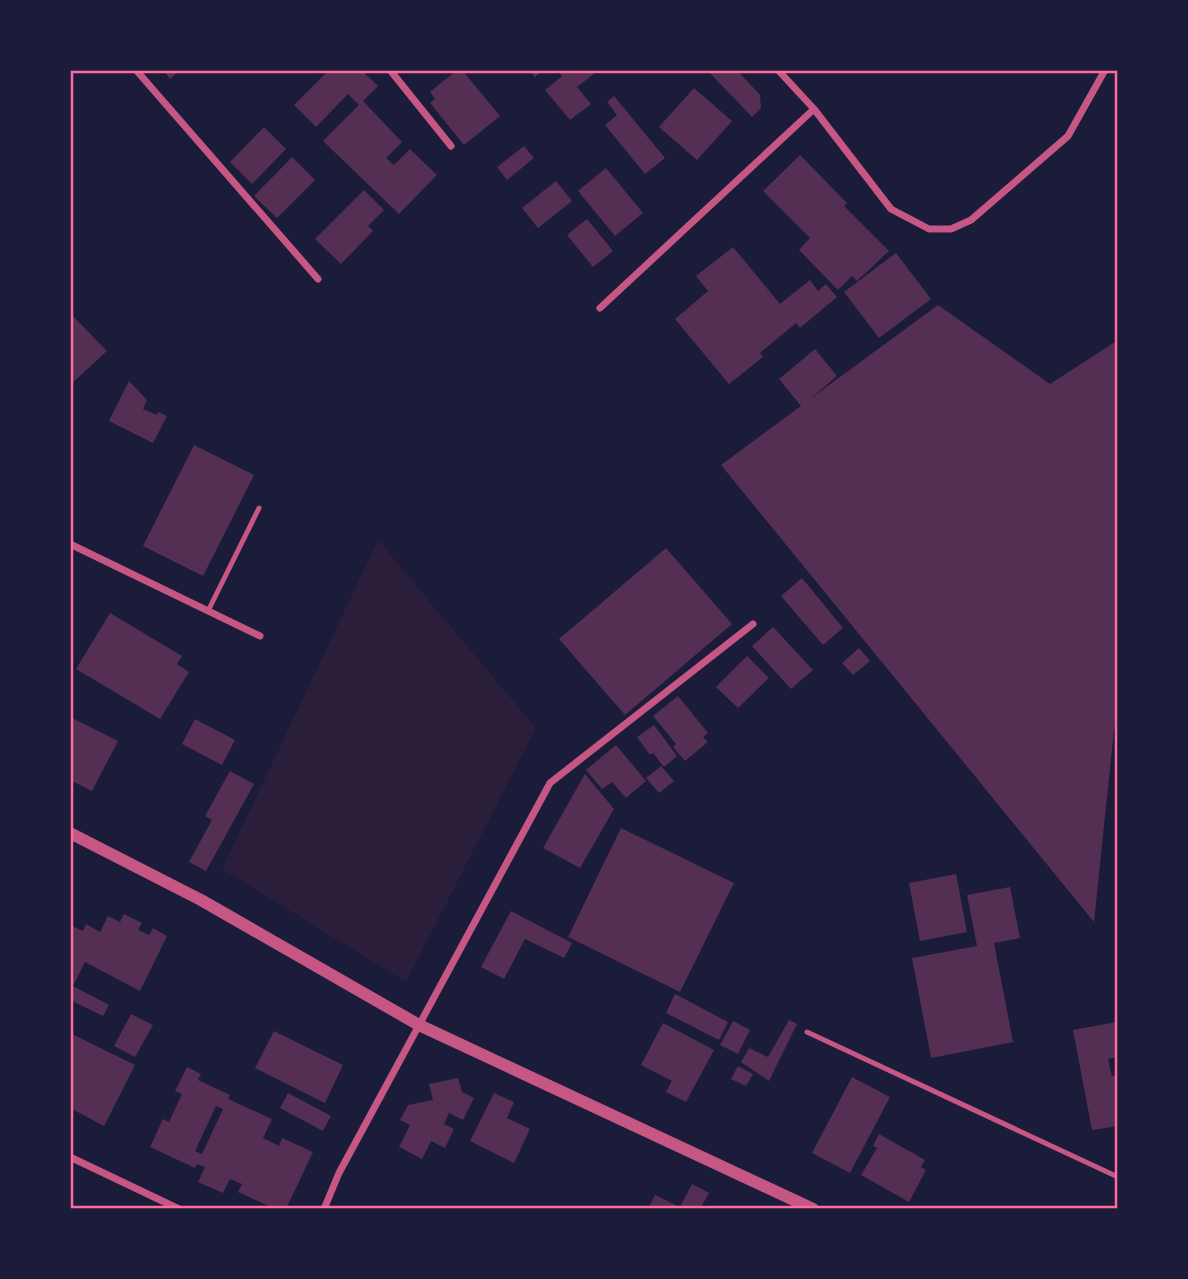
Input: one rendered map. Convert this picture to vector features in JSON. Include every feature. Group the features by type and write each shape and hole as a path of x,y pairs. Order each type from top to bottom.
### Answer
{"street":[{"path":"135,70 318,279"},
{"path":"401,70 393,73 451,146"},
{"path":"778,70 814,109 891,209 929,229 951,229 971,220 1068,136 1105,70"},
{"path":"600,308 814,109"},
{"path":"70,544 260,636"},
{"path":"324,1209 339,1173 550,783 753,624"},
{"path":"70,833 201,900 419,1024 813,1209"},
{"path":"70,1157 179,1209"}],"lane":[{"path":"208,611 259,508"},
{"path":"807,1032 1118,1177"}],"shaded area":[{"path":"378,540 536,728 406,982 222,869"}],"building":[{"path":"163,70 180,70 170,79"},
{"path":"329,70 361,70 378,86 363,101 402,142 386,158 394,165 410,149 437,175 399,214 323,141 359,105 348,94 316,127 294,105"},
{"path":"457,70 462,70 500,116 464,145 430,103 435,99 430,92"},
{"path":"529,70 544,70 535,77"},
{"path":"558,70 591,70 594,74 577,87 591,104 570,120 545,90 562,76"},
{"path":"707,70 737,70 760,95 761,108 752,117"},
{"path":"694,88 732,121 697,160 659,127"},
{"path":"614,96 665,158 645,174 605,125 617,115 607,102"},
{"path":"264,127 286,149 252,184 230,162"},
{"path":"524,146 534,158 507,180 497,167"},
{"path":"800,155 847,203 844,206 889,251 857,281 852,276 838,290 799,250 810,238 763,191"},
{"path":"292,157 315,180 277,218 254,196"},
{"path":"606,168 643,213 615,236 578,191"},
{"path":"556,181 572,201 538,228 522,208"},
{"path":"364,190 384,210 368,226 373,231 341,264 315,239"},
{"path":"587,219 613,251 593,267 567,235"},
{"path":"733,247 780,304 810,280 818,291 826,284 837,297 800,328 796,323 760,353 763,357 729,384 675,319 708,291 696,276"},
{"path":"896,253 931,299 879,338 844,292"},
{"path":"938,305 1050,384 1118,340 1118,692 1094,922 721,465 801,406 779,379 815,349 837,376 810,399"},
{"path":"70,313 107,351 70,385"},
{"path":"129,381 147,400 143,409 167,416 153,443 109,421"},
{"path":"194,445 254,475 203,576 143,546"},
{"path":"666,548 732,624 625,715 559,639"},
{"path":"802,578 843,628 823,645 781,596"},
{"path":"110,613 182,656 177,664 189,672 160,719 76,669"},
{"path":"773,627 813,670 791,689 752,646"},
{"path":"859,648 870,661 853,675 842,663"},
{"path":"747,656 769,678 738,708 716,687"},
{"path":"678,696 708,733 703,737 708,742 685,761 673,747 676,744 653,716"},
{"path":"70,717 118,741 92,791 70,780"},
{"path":"195,719 235,740 222,765 182,744"},
{"path":"654,725 677,756 664,767 653,753 650,755 637,737"},
{"path":"616,745 646,781 626,798 612,782 602,789 586,770"},
{"path":"661,766 674,781 659,793 646,778"},
{"path":"230,771 254,784 206,871 189,862 212,820 205,816"},
{"path":"585,774 614,809 580,868 543,848"},
{"path":"621,828 734,883 680,992 568,937"},
{"path":"956,874 967,932 920,941 909,883"},
{"path":"1010,887 1020,938 994,943 1013,1042 931,1058 912,958 977,946 967,895"},
{"path":"511,911 572,943 564,958 525,939 504,979 481,967"},
{"path":"124,914 142,923 138,930 149,935 153,928 167,936 140,991 85,962 73,986 109,1005 103,1016 70,1000 70,925 83,931 86,924 100,932 108,916 120,922"},
{"path":"675,994 728,1022 719,1040 666,1013"},
{"path":"131,1014 153,1025 135,1057 114,1046"},
{"path":"789,1020 797,1024 769,1081 741,1062 749,1048 768,1057"},
{"path":"733,1021 750,1030 738,1054 720,1045"},
{"path":"1116,1022 1118,1057 1108,1059 1112,1076 1118,1074 1118,1126 1092,1130 1073,1030"},
{"path":"663,1023 714,1050 686,1102 666,1092 672,1081 641,1065"},
{"path":"274,1031 343,1065 325,1103 255,1068"},
{"path":"70,1033 135,1065 104,1126 70,1108"},
{"path":"738,1066 753,1074 746,1086 731,1079"},
{"path":"187,1067 201,1074 198,1080 230,1095 228,1099 272,1119 263,1138 279,1146 282,1138 313,1152 286,1209 275,1209 238,1192 242,1184 230,1179 223,1193 198,1182 205,1167 197,1164 195,1168 150,1147 163,1119 169,1122 182,1094 175,1091","holes":["216,1106 223,1109 202,1154 195,1151"]},
{"path":"852,1077 890,1097 850,1173 812,1153"},
{"path":"458,1078 462,1092 474,1098 463,1120 449,1113 444,1124 454,1129 445,1148 431,1141 422,1159 399,1147 410,1125 400,1120 408,1105 433,1100 429,1084"},
{"path":"288,1093 331,1116 323,1131 280,1108"},
{"path":"494,1093 514,1102 507,1118 530,1129 514,1163 470,1141"},
{"path":"879,1134 925,1160 921,1167 926,1170 909,1202 861,1175 877,1148 873,1146"},
{"path":"692,1184 709,1193 700,1209 648,1209 655,1195 680,1207"}]}
